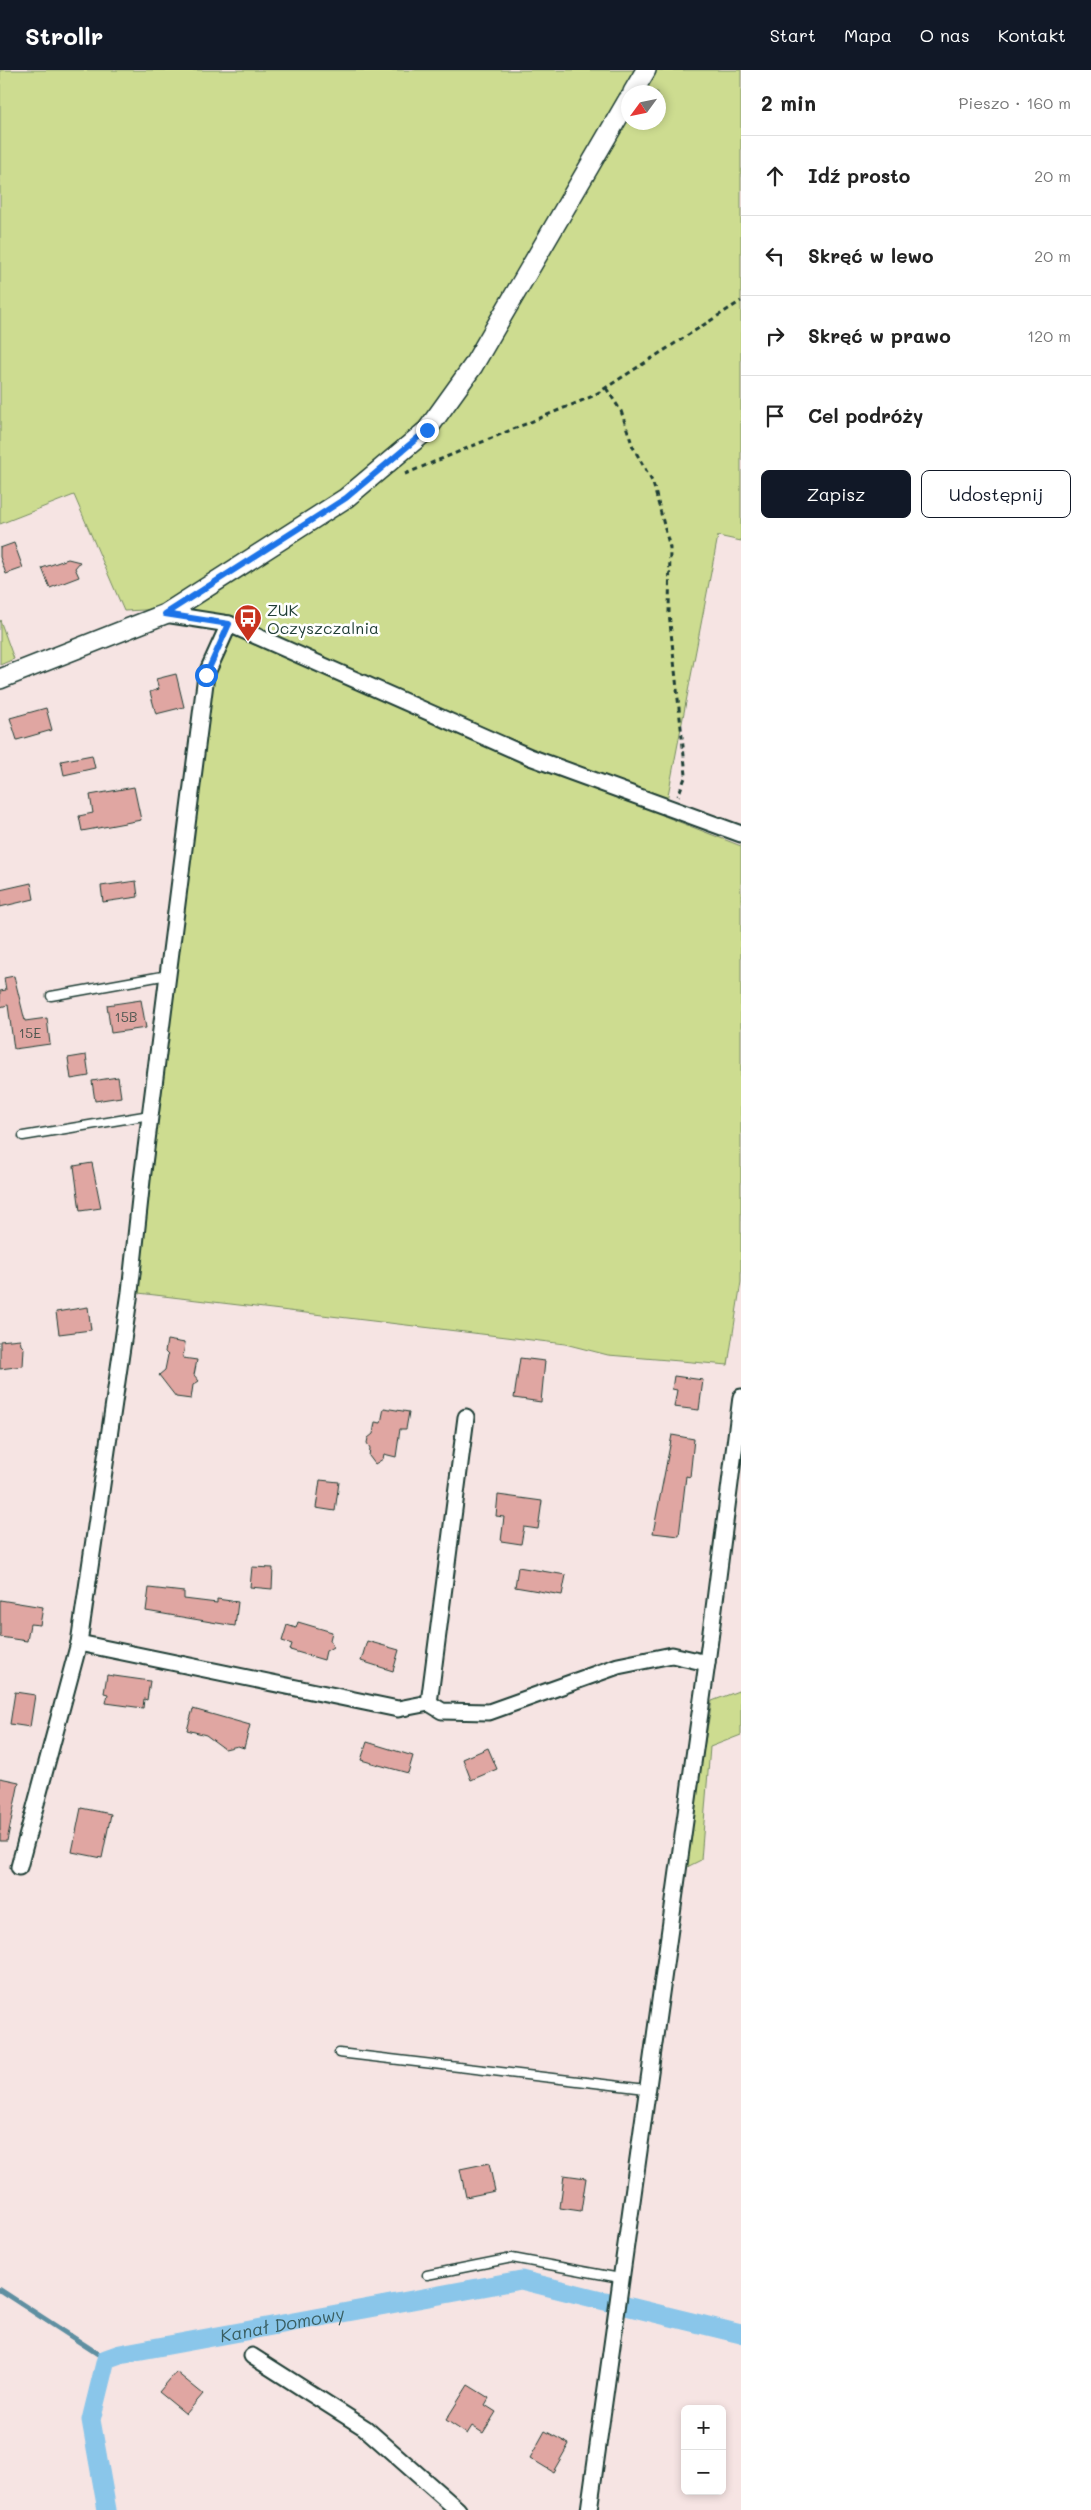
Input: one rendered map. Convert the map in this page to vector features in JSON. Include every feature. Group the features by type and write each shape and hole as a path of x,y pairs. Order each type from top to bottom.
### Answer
{"street":[{"path":"637,85 646,70"},
{"path":"0,679 165,614 346,498 427,430 473,366 621,112"},
{"path":"165,614 229,624 530,757 741,834"},
{"path":"20,1867 79,1643 130,1292 150,1115 206,675 229,624"},
{"path":"589,2510 646,2089 707,1663 741,1397"},
{"path":"429,1703 466,1417"},
{"path":"79,1643 398,1709 429,1703 442,1711 488,1712 618,1666 672,1655 707,1663"},
{"path":"252,2356 365,2428 458,2510"}],"lane":[{"path":"51,996 168,975"},
{"path":"23,1136 150,1115"},
{"path":"339,2053 646,2089"},
{"path":"427,2275 512,2258 620,2278"}],"path":[{"path":"401,476 592,396 741,301"},
{"path":"606,388 621,411 633,447 653,483 670,548 669,612 686,775 673,809"}],"green space":[{"path":"0,70 741,70 741,541 718,536 664,816 741,846 741,1282 728,1365 608,1355 565,1344 130,1292 220,627 184,608 124,611 74,495 0,524"},
{"path":"0,620 14,659 0,665"},
{"path":"741,1690 741,1735 710,1747 701,1860 683,1869 712,1701"}],"building":[{"path":"14,543 23,568 6,574 0,557 0,548"},
{"path":"68,559 80,562 75,568 79,577 50,588 42,568"},
{"path":"176,674 184,707 156,714 150,692 159,689 156,679"},
{"path":"46,708 52,730 17,740 10,718"},
{"path":"92,755 95,768 64,775 61,761"},
{"path":"134,787 141,820 82,831 79,816 93,813 90,795"},
{"path":"136,881 138,897 103,902 101,886"},
{"path":"31,883 34,899 0,907 0,890"},
{"path":"14,976 25,1021 47,1018 50,1044 14,1049 8,1005 0,1007 0,991 6,990 4,978"},
{"path":"141,1000 146,1028 111,1033 107,1005"},
{"path":"86,1055 89,1076 71,1079 68,1058"},
{"path":"118,1077 121,1097 95,1101 92,1081"},
{"path":"92,1163 101,1208 80,1211 74,1166"},
{"path":"88,1307 91,1330 59,1334 56,1312"},
{"path":"20,1339 21,1345 24,1348 23,1366 0,1369 0,1341"},
{"path":"167,1340 185,1343 183,1358 197,1360 194,1375 199,1381 193,1385 191,1399 176,1397 159,1375 165,1370 168,1355 165,1352"},
{"path":"520,1358 545,1361 541,1402 514,1398"},
{"path":"674,1376 703,1380 699,1410 674,1407 677,1390 672,1389"},
{"path":"384,1408 409,1412 406,1429 400,1429 396,1457 384,1454 383,1459 375,1464 369,1456 370,1448 367,1443 368,1438 373,1434 375,1422 381,1423"},
{"path":"672,1435 694,1439 690,1477 686,1476 679,1536 653,1533"},
{"path":"320,1480 339,1482 335,1511 316,1508"},
{"path":"498,1495 542,1501 538,1529 524,1527 521,1544 501,1541 504,1517 496,1516"},
{"path":"252,1567 273,1568 272,1589 250,1587"},
{"path":"518,1567 566,1575 562,1595 515,1587"},
{"path":"149,1588 184,1592 184,1599 217,1603 217,1599 238,1602 235,1626 146,1611"},
{"path":"0,1600 43,1607 40,1625 30,1624 27,1641 0,1637"},
{"path":"298,1622 332,1632 330,1640 333,1647 326,1651 324,1660 290,1650 292,1644 282,1641 287,1625 296,1628"},
{"path":"367,1641 399,1650 393,1671 361,1661"},
{"path":"107,1675 150,1681 147,1700 144,1699 143,1708 106,1703 108,1694 104,1693"},
{"path":"15,1692 35,1695 30,1727 10,1724"},
{"path":"193,1709 250,1725 244,1748 238,1746 225,1749 206,1735 187,1730"},
{"path":"367,1742 413,1756 408,1773 361,1760"},
{"path":"488,1748 497,1769 471,1780 463,1759"},
{"path":"0,1778 19,1782 7,1841 0,1841"},
{"path":"81,1808 111,1814 102,1858 72,1852"},
{"path":"489,2163 495,2191 466,2197 460,2169"},
{"path":"564,2175 586,2178 581,2211 560,2208"},
{"path":"176,2372 203,2394 186,2414 159,2392"},
{"path":"468,2385 489,2398 485,2405 496,2412 483,2433 472,2426 467,2434 446,2420"},
{"path":"545,2431 569,2444 553,2472 530,2458"}],"waterway":[{"name":"Kanał Domowy","path":"107,2510 91,2420 106,2359 120,2354 521,2280 609,2302"},
{"path":"0,2290 106,2359"},
{"name":"Kanał Domowy","path":"626,2306 741,2334"}],"place":[{"name":"ZUK Oczyszczalnia","path":"248,642"}],"route":[{"path":"206,675 229,624 165,614 346,498 427,430"}]}
